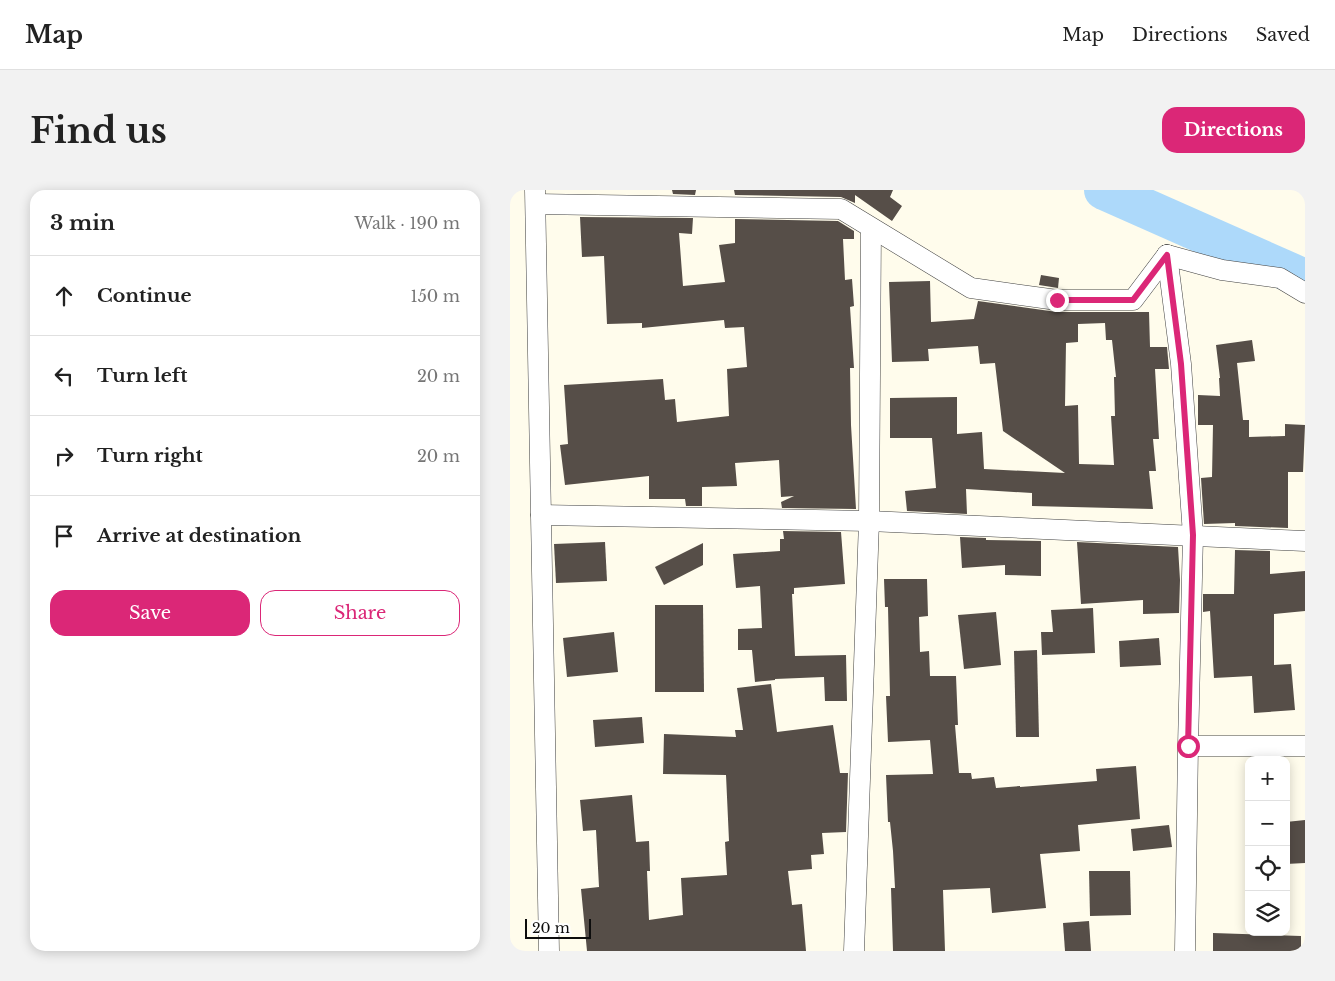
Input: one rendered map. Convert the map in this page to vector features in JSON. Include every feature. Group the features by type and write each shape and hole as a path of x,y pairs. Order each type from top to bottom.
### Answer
{"street":[{"path":"549,951 536,197 841,210 971,288 1057,300 1133,300 1167,255"},
{"path":"854,951 869,521 871,228"},
{"path":"1167,255 1222,270 1280,278 1305,293"},
{"path":"1167,255 1181,364 1193,535 1185,951"},
{"path":"540,515 869,521 1305,541"},
{"path":"1188,746 1305,746"}],"building":[{"path":"672,190 696,190 695,195 673,194"},
{"path":"734,190 893,190 890,197 902,206 892,221 855,195 855,203 841,197 735,195"},
{"path":"580,217 693,218 692,234 679,233 683,286 725,282 719,245 735,243 735,219 838,221 854,231 854,239 843,239 845,280 852,279 854,306 850,307 854,368 850,368 856,509 782,508 781,502 794,496 781,497 779,460 735,463 737,486 702,487 702,506 686,506 685,499 649,499 649,476 565,485 560,445 568,444 564,385 663,379 665,400 675,399 677,422 729,416 727,369 747,367 744,327 725,328 724,320 642,328 642,323 607,324 604,256 582,257"},
{"path":"1041,275 1059,278 1058,288 1039,285"},
{"path":"930,281 931,322 974,319 978,301 1057,312 1149,312 1150,347 1167,347 1169,369 1155,369 1159,439 1153,439 1156,471 1149,471 1153,509 1032,506 1032,493 966,489 967,514 907,511 905,491 936,488 932,438 890,438 890,398 957,397 957,434 982,432 984,469 1065,473 1003,431 995,363 980,364 978,346 928,349 929,361 892,362 889,282","holes":["1105,323 1106,340 1112,340 1116,377 1114,377 1115,416 1111,416 1114,465 1079,464 1078,405 1065,406 1066,343 1078,342 1078,324"]},
{"path":"1252,340 1255,361 1237,363 1243,420 1249,420 1249,437 1285,436 1285,424 1305,425 1303,472 1288,472 1288,528 1235,526 1235,523 1204,524 1201,478 1212,477 1213,425 1198,425 1198,395 1220,396 1216,345"},
{"path":"783,531 841,532 845,584 794,588 794,594 792,594 795,656 846,655 847,701 825,701 824,677 775,679 755,682 752,650 738,650 738,629 762,628 760,586 736,588 733,554 780,551 780,539 784,539"},
{"path":"960,537 986,538 986,540 1041,541 1041,576 1005,575 1005,565 962,568"},
{"path":"605,542 607,581 556,583 554,544"},
{"path":"1077,542 1178,547 1179,613 1143,614 1143,600 1081,604"},
{"path":"703,543 703,565 664,585 655,567"},
{"path":"1235,550 1270,551 1270,574 1305,571 1305,611 1274,614 1274,665 1291,664 1295,710 1254,713 1252,676 1214,678 1210,611 1203,612 1203,594 1234,594"},
{"path":"884,579 927,579 928,616 919,617 920,652 929,651 930,676 956,676 958,725 955,725 959,773 971,773 972,779 994,777 996,788 1097,781 1096,769 1136,766 1140,819 1078,825 1080,851 1040,854 1046,908 992,913 990,888 943,890 945,951 893,951 891,888 895,888 890,822 888,822 886,775 933,774 930,740 888,742 886,696 890,696 888,607 885,607"},
{"path":"655,605 703,605 704,692 655,692"},
{"path":"1093,608 1095,653 1042,655 1041,632 1053,632 1051,610"},
{"path":"996,612 1001,665 964,669 958,615"},
{"path":"614,632 618,672 567,677 563,638"},
{"path":"1159,638 1161,665 1120,667 1119,641"},
{"path":"1037,650 1039,737 1016,737 1014,651"},
{"path":"771,684 777,732 833,725 840,773 848,773 846,832 822,833 824,854 811,855 812,869 788,871 792,905 802,904 806,951 587,951 581,889 599,887 596,830 583,831 580,800 632,795 636,842 649,841 650,871 647,871 649,920 683,915 681,878 727,875 725,842 729,841 726,775 663,774 664,734 736,737 735,730 743,730 737,688"},
{"path":"642,717 644,743 595,747 593,720"},
{"path":"1305,820 1305,863 1290,864 1290,822"},
{"path":"1169,825 1172,847 1133,851 1131,829"},
{"path":"1089,871 1130,871 1131,915 1090,916"},
{"path":"1089,921 1091,951 1065,951 1063,923"},
{"path":"1213,933 1245,934 1245,936 1301,936 1301,951 1213,951"}],"waterway":[{"path":"1104,190 1305,279"}],"route":[{"path":"1057,300 1133,300 1167,255 1181,364 1193,535 1188,746"}]}
